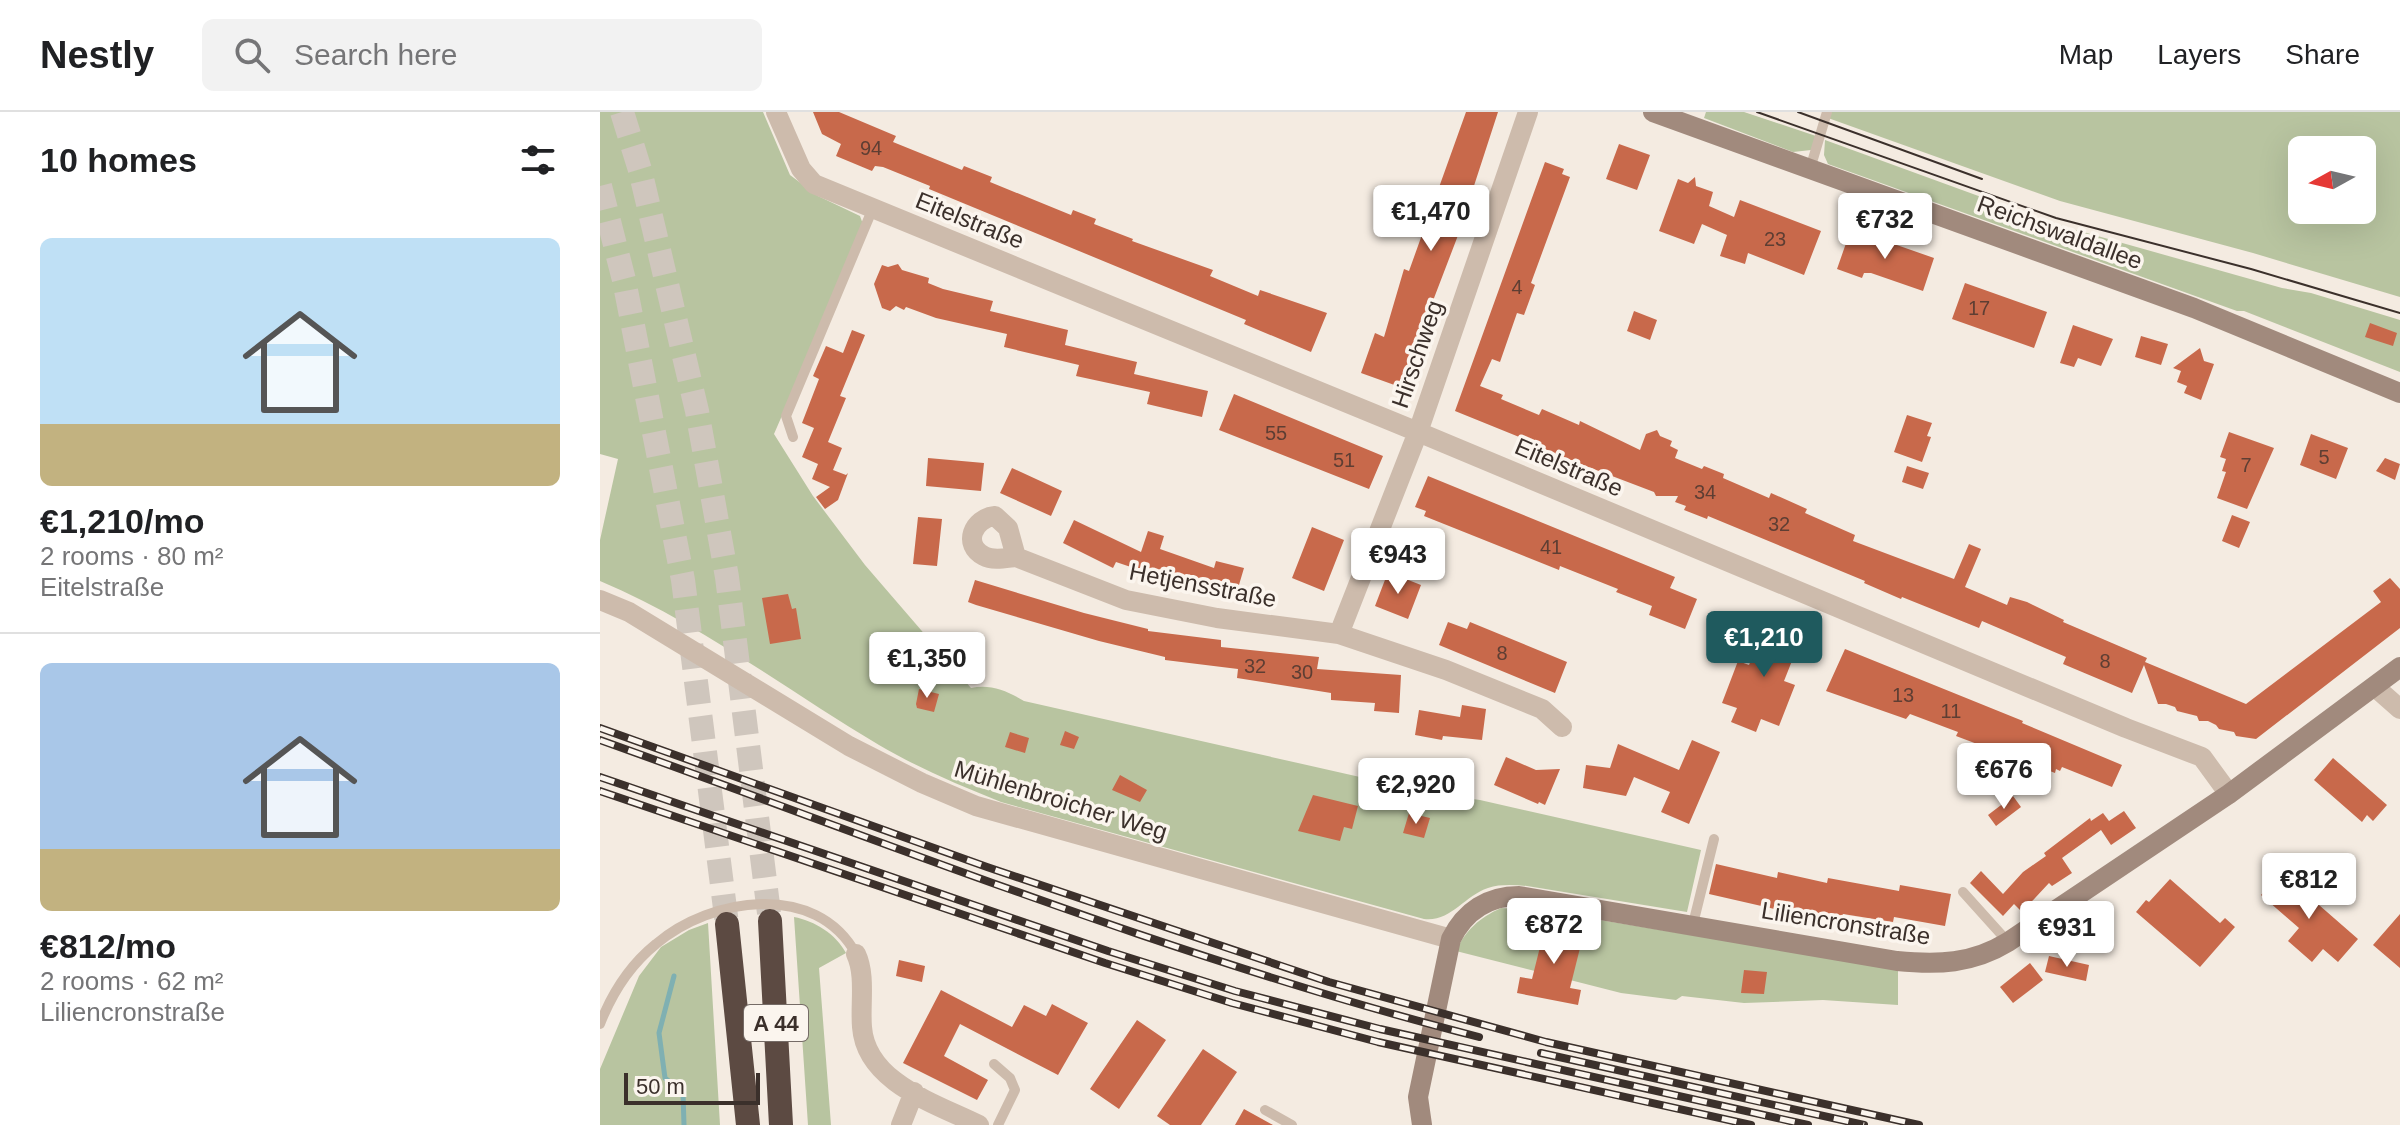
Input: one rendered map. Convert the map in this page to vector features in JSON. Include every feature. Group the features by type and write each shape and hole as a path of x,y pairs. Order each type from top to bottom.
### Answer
{"highway":[{"name":"A 44","path":"770,921 781,1125"},
{"name":"A 44","path":"727,924 748,1125"}],"main road":[{"name":"Reichswaldallee","path":"1653,112 2194,308 2400,393"},
{"name":"Liliencronstraße","path":"1422,1125 1418,1097 1451,939 1462,920 1487,902 1508,896 1693,924 1897,961 1930,964 1978,958 2008,942 2229,794 2400,667"}],"street":[{"name":"Eitelstraße","path":"776,112 808,179 814,184 2126,728 2173,744 2202,757 2229,794"},
{"name":"Hirschweg","path":"1418,432 1528,112"},
{"path":"1339,634 1418,432"},
{"name":"Hetjensstraße","path":"1016,557 1126,600 1217,618 1339,634 1446,670 1542,709 1562,727"},
{"name":"Mühlenbroicher Weg","path":"600,600 629,612 849,746 976,806 1451,939"},
{"path":"2375,687 2400,709"},
{"path":"856,954 860,967 862,1030 869,1054 884,1073 979,1125"},
{"path":"901,1125 914,1092"}],"lane":[{"path":"1810,169 1827,112"},
{"path":"793,437 786,416 873,208"},
{"path":"1693,924 1714,839"},
{"path":"1963,892 2008,942"},
{"path":"600,1024 622,981 649,950 672,932 715,911 764,904 805,909 835,926 856,954"},
{"path":"994,1064 1010,1078 1015,1090 998,1125"},
{"path":"1265,1110 1292,1125"}],"green space":[{"path":"600,112 763,112 790,175 818,196 860,216 864,227 774,434 813,496 865,565 971,688 992,688 1024,701 1435,794 1480,800 1701,850 1687,912 1507,885 1479,892 1442,917 1424,919 1001,802 894,753 708,637 600,581 600,540 618,459 600,454"},
{"path":"1706,112 1744,112 1816,136 1811,150 1793,152 1704,118"},
{"path":"1829,112 2400,112 2400,297 2253,253 2060,201 1828,118"},
{"path":"1825,140 2055,224 2400,320 2400,372 2244,311 1828,164 1824,155"},
{"path":"1501,908 1545,911 1898,969 1898,1005 1823,1000 1744,1003 1682,996 1676,1000 1621,993 1456,951 1474,925"},
{"path":"794,917 824,929 846,953 819,968 831,1125 808,1125"},
{"path":"708,923 720,1125 600,1125 600,1069 639,976 661,947 689,930"}],"building":[{"path":"813,112 839,112 896,136 893,142 962,170 964,166 992,177 990,182 1071,215 1073,210 1096,219 1094,224 1213,270 1210,276 1258,296 1260,290 1327,313 1311,352 1244,324 1246,320 929,189 930,186 883,167 875,166 872,171 836,156 841,144 822,134"},
{"path":"1466,112 1498,112 1457,238 1400,387 1361,373 1375,333 1384,337 1404,269 1409,271"},
{"path":"1619,144 1650,155 1637,190 1606,179"},
{"path":"1545,162 1564,169 1562,174 1570,177 1531,283 1535,285 1524,315 1517,313 1500,362 1492,359 1480,386 1503,395 1501,399 1539,415 1542,409 1579,425 1580,421 1640,450 1646,434 1657,430 1660,436 1672,441 1670,446 1678,450 1675,458 1724,474 1723,478 1769,498 1771,493 1807,509 1805,513 1855,535 1853,541 1954,579 1969,544 1981,549 1965,587 2007,605 2010,597 2027,602 2063,622 2147,658 2145,662 2246,704 2381,602 2373,591 2390,578 2400,589 2400,628 2256,739 2236,736 2234,732 2219,729 2208,721 2199,721 2197,716 2158,704 2144,665 2132,693 2063,664 2066,657 1982,621 1979,628 1901,599 1708,516 1707,519 1684,510 1686,506 1675,502 1678,496 1656,496 1654,492 1528,444 1529,441 1455,411"},
{"path":"1695,177 1696,186 1713,192 1709,206 1734,217 1740,200 1821,231 1804,275 1748,253 1745,264 1720,256 1727,235 1702,224 1694,244 1659,231 1678,179 1688,183"},
{"path":"1851,229 1934,258 1923,291 1871,273 1864,273 1862,278 1837,269"},
{"path":"898,264 902,270 929,278 928,283 943,289 993,301 990,311 1068,330 1065,345 1137,362 1134,374 1208,391 1202,417 1147,404 1150,392 1076,376 1079,365 1004,347 1007,334 936,318 906,307 904,310 896,306 890,311 882,308 874,284 882,265"},
{"path":"1965,283 2047,312 2034,348 1952,319"},
{"path":"1634,311 1657,320 1650,340 1627,331"},
{"path":"2370,323 2397,333 2393,346 2365,337"},
{"path":"2073,325 2113,339 2101,366 2078,358 2074,367 2060,363"},
{"path":"852,330 865,335 840,396 846,398 828,442 842,448 833,470 848,473 838,500 825,509 816,497 830,487 812,479 818,464 802,457 814,428 802,423 819,379 813,376 826,346 843,353"},
{"path":"2141,336 2168,344 2161,365 2135,357"},
{"path":"2200,348 2204,361 2214,364 2201,400 2184,393 2187,386 2177,382 2181,371 2173,368"},
{"path":"1234,394 1383,456 1369,489 1219,430"},
{"path":"1907,415 1932,423 1927,436 1931,437 1922,462 1894,452"},
{"path":"2229,432 2274,448 2247,509 2217,498 2226,472 2222,471 2226,459 2220,457"},
{"path":"2311,434 2348,448 2336,479 2300,465"},
{"path":"928,458 984,463 981,491 926,486"},
{"path":"2385,458 2400,464 2395,480 2376,471"},
{"path":"1907,466 1929,473 1923,489 1902,482"},
{"path":"1012,468 1062,491 1051,516 1000,493"},
{"path":"1428,476 1675,577 1670,588 1697,599 1685,629 1649,615 1652,606 1616,592 1618,589 1560,566 1559,570 1424,516 1426,511 1415,507"},
{"path":"2232,515 2250,522 2239,548 2222,541"},
{"path":"918,517 942,519 937,566 913,564"},
{"path":"1074,520 1141,552 1148,531 1164,536 1160,549 1214,568 1216,561 1244,568 1236,595 1189,581 1187,586 1116,562 1113,568 1063,543"},
{"path":"1312,527 1344,540 1324,591 1292,578"},
{"path":"1388,572 1421,585 1408,619 1375,606"},
{"path":"975,580 1148,631 1221,640 1221,647 1319,657 1317,669 1401,675 1399,713 1374,711 1375,703 1331,700 1331,693 1237,678 1238,669 1165,660 1165,657 976,605 968,602"},
{"path":"788,594 792,609 796,608 801,639 770,644 762,598"},
{"path":"1767,619 1803,633 1784,681 1795,685 1779,726 1761,719 1756,732 1731,722 1737,708 1722,703 1738,661 1749,665"},
{"path":"1448,622 1467,629 1470,622 1567,662 1555,693 1439,645"},
{"path":"1845,649 2122,765 2112,787 2062,767 2055,773 2032,764 2030,769 2024,769 2000,760 2001,753 1956,736 1958,732 1910,714 1906,719 1826,691"},
{"path":"919,689 939,694 934,712 917,708"},
{"path":"1462,705 1486,709 1482,740 1443,736 1442,740 1415,735 1419,710 1460,717"},
{"path":"1065,731 1079,737 1074,749 1060,745"},
{"path":"1010,732 1029,738 1025,753 1005,747"},
{"path":"1692,740 1720,752 1689,824 1661,812 1670,792 1634,777 1626,796 1583,788 1586,765 1610,768 1618,744 1679,770"},
{"path":"1506,757 1536,770 1560,769 1545,805 1494,785"},
{"path":"2333,758 2387,805 2373,821 2367,815 2362,822 2314,780"},
{"path":"1120,775 1147,790 1140,802 1112,790"},
{"path":"1313,795 1358,806 1352,829 1344,827 1340,841 1298,831"},
{"path":"2013,796 2021,807 1996,826 1988,815"},
{"path":"2124,811 2136,828 2111,845 2101,830 2062,858 2072,873 2052,886 2049,883 2022,912 2014,904 2003,916 1970,883 1981,871 2003,894 2023,872 2046,856 2044,853 2090,818 2091,821 2103,813 2109,821"},
{"path":"1409,813 1430,818 1424,838 1403,833"},
{"path":"1716,864 1777,878 1778,872 1827,883 1828,878 1899,891 1900,885 1951,894 1945,926 1894,917 1893,922 1843,914 1842,919 1797,910 1796,914 1709,894"},
{"path":"2281,872 2358,939 2338,962 2323,949 2312,962 2288,941 2299,928 2261,895"},
{"path":"2170,879 2220,923 2225,918 2235,927 2200,967 2136,912"},
{"path":"2400,914 2400,968 2373,945"},
{"path":"1531,926 1563,935 1565,927 1584,932 1570,988 1581,990 1578,1005 1517,993 1520,977 1532,979 1540,947 1526,944"},
{"path":"2049,956 2089,965 2086,981 2045,972"},
{"path":"899,960 925,966 922,982 896,976"},
{"path":"2030,963 2043,980 2013,1003 2000,987"},
{"path":"1744,970 1767,972 1764,994 1741,993"},
{"path":"941,990 1012,1027 1024,1005 1046,1016 1052,1004 1088,1023 1058,1075 960,1024 944,1056 988,1080 977,1100 903,1063"},
{"path":"1137,1020 1166,1040 1119,1109 1090,1089"},
{"path":"1203,1049 1237,1072 1201,1125 1170,1125 1157,1116"},
{"path":"1244,1109 1273,1125 1235,1125"}],"waterway":[{"path":"674,976 659,1033 665,1078 683,1093 684,1125"}],"tunnel":[{"path":"622,112 640,170 697,411 727,577 770,921"},
{"path":"600,186 624,280 683,580 727,924"}],"tram line":[{"path":"1757,112 2056,218 2251,269 2400,313"},
{"path":"1798,112 1982,179"}],"railway":[{"path":"600,728 987,867 1329,982 1546,1042 1919,1125"},
{"path":"600,740 1146,937 1256,973 1479,1037"},
{"path":"600,777 1108,951 1235,991 1380,1029 1808,1125"},
{"path":"600,791 1105,963 1232,1003 1378,1042 1751,1125"},
{"path":"1541,1053 1864,1125"}]}
